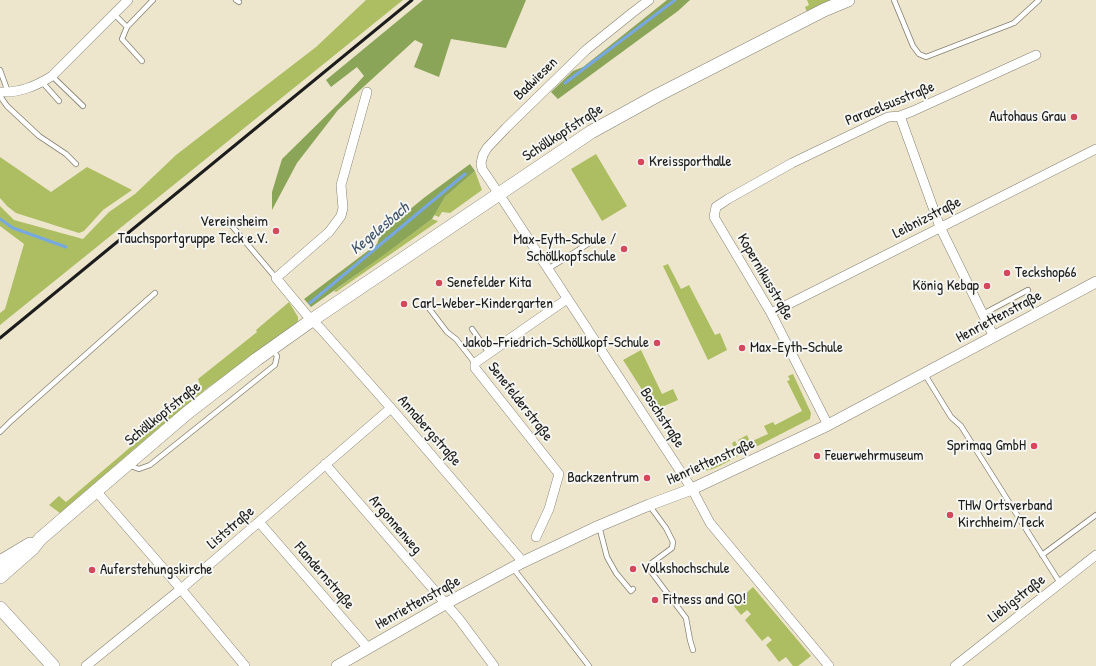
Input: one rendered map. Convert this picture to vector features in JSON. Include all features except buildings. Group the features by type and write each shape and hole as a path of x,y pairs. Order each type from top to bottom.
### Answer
{"main road":[{"name":"Schöllkopfstraße","path":"0,577 33,548 40,539 187,413 312,320 598,128 658,95 824,10 848,0"},
{"name":"Schöllkopfstraße","path":"0,562 40,539"},
{"path":"0,608 53,666"}],"street":[{"path":"3,94 22,91 52,76 128,0"},
{"name":"Badwiesen","path":"500,194 482,169 481,163 487,148 586,50 649,0"},
{"name":"Paracelsusstraße","path":"716,207 792,163 888,117 900,116 920,108 1036,55"},
{"path":"312,320 276,278 329,232 340,216 343,208 341,185 367,92"},
{"path":"900,116 940,227 994,337"},
{"name":"Leibnizstraße","path":"771,313 1096,149"},
{"name":"Boschstraße","path":"500,194 692,489 710,522 830,666"},
{"name":"Kopernikusstraße","path":"716,207 714,216 771,313 828,425"},
{"name":"Henriettenstraße","path":"337,666 445,604 523,562 599,526 692,489 828,425 1096,282"},
{"name":"Senefelderstraße","path":"536,537 549,509 559,474 475,368 475,363 567,299"},
{"name":"Annabergstraße","path":"312,320 391,408 523,562"},
{"name":"Liststraße","path":"86,666 181,589 324,464 391,408"},
{"name":"Argonnenweg","path":"324,464 459,619 494,666"},
{"path":"96,491 245,666"},
{"name":"Flandernstraße","path":"259,522 368,648"},
{"name":"Liebigstraße","path":"955,666 1096,555"}],"lane":[{"path":"142,61 122,39 127,27 153,0"},
{"path":"894,0 913,46 919,54 926,57 1014,23 1039,0"},
{"path":"114,14 127,27"},
{"path":"0,70 3,94 7,106 38,136 66,154 76,164"},
{"path":"52,76 83,106"},
{"path":"42,82 59,101"},
{"path":"232,226 276,278"},
{"path":"548,269 591,242"},
{"path":"983,314 1028,290"},
{"path":"0,432 16,416 155,293"},
{"path":"428,307 447,332 456,340 475,363"},
{"path":"472,329 490,353"},
{"path":"924,373 952,417 961,426 1060,583"},
{"path":"649,505 666,528 673,542 672,548 650,565 649,569 686,618 693,650"},
{"path":"1042,555 1096,515"},
{"path":"599,526 607,557 616,573 631,591 633,589"},
{"path":"513,568 589,666"}],"green space":[{"path":"366,0 403,0 0,325 0,313 5,309 24,244 0,226 0,206 14,220 83,239 109,212 135,194 176,155 316,47"},
{"path":"423,0 526,0 506,48 451,39 439,77 414,67 423,44 415,40 338,110 297,163 272,210 272,192 282,159 364,76 357,67 331,87 326,80"},
{"path":"667,0 690,0 678,11 558,99 551,92 573,71 583,67"},
{"path":"807,0 835,0 807,12 805,7 809,5"},
{"path":"596,154 627,206 602,221 571,169"},
{"path":"0,157 51,192 87,167 132,190 103,210 84,231 79,233 16,213 7,206 0,198"},
{"path":"470,164 475,171 445,197 432,219 311,307 304,299 377,244 381,233 425,197"},
{"path":"475,171 482,190 450,213 442,212 439,217 434,215 445,197"},
{"path":"432,219 438,221 336,292 334,291"},
{"path":"668,264 681,289 689,285 715,335 720,333 727,350 708,360 663,266"},
{"path":"289,302 298,317 296,324 206,389 60,513 49,505 59,496 66,502 201,387 198,379 257,332 256,330"},
{"path":"641,350 662,394 673,389 678,400 655,410 623,360"},
{"path":"793,374 811,413 810,419 744,453 738,440 747,435 750,442 768,434 764,426 773,422 775,425 802,411 787,381 790,380 788,376"},
{"path":"735,441 742,454 706,471 696,469 699,462 705,459 708,464 735,451 732,443"},
{"path":"753,587 811,656 798,666 793,666 786,657 779,662 766,645 772,640 768,636 762,641 745,620 751,614 747,610 741,615 733,605"}],"waterway":[{"name":"Kegelesbach","path":"565,83 675,0"},
{"name":"Kegelesbach","path":"310,303 465,174"},
{"name":"Kegelesbach","path":"0,219 13,228 66,247"}],"railway":[{"path":"0,338 412,0"}],"place":[{"name":"Autohaus Grau","path":"1074,117"},
{"name":"Kreissporthalle","path":"641,162"},
{"name":"Vereinsheim Tauchsportgruppe Teck e.V.","path":"276,231"},
{"name":"Max-Eyth-Schule / Schöllkopfschule","path":"624,249"},
{"name":"Teckshop66","path":"1007,273"},
{"name":"Senefelder Kita","path":"439,283"},
{"name":"König Kebap","path":"987,286"},
{"name":"Carl-Weber-Kindergarten","path":"404,304"},
{"name":"Jakob-Friedrich-Schöllkopf-Schule","path":"657,343"},
{"name":"Max-Eyth-Schule","path":"742,348"},
{"name":"Sprimag GmbH","path":"1034,446"},
{"name":"Feuerwehrmuseum","path":"817,456"},
{"name":"Backzentrum","path":"647,478"},
{"name":"THW Ortsverband Kirchheim/Teck","path":"950,515"},
{"name":"Volkshochschule","path":"633,569"},
{"name":"Auferstehungskirche","path":"92,570"},
{"name":"Fitness and GO!","path":"655,600"}]}
